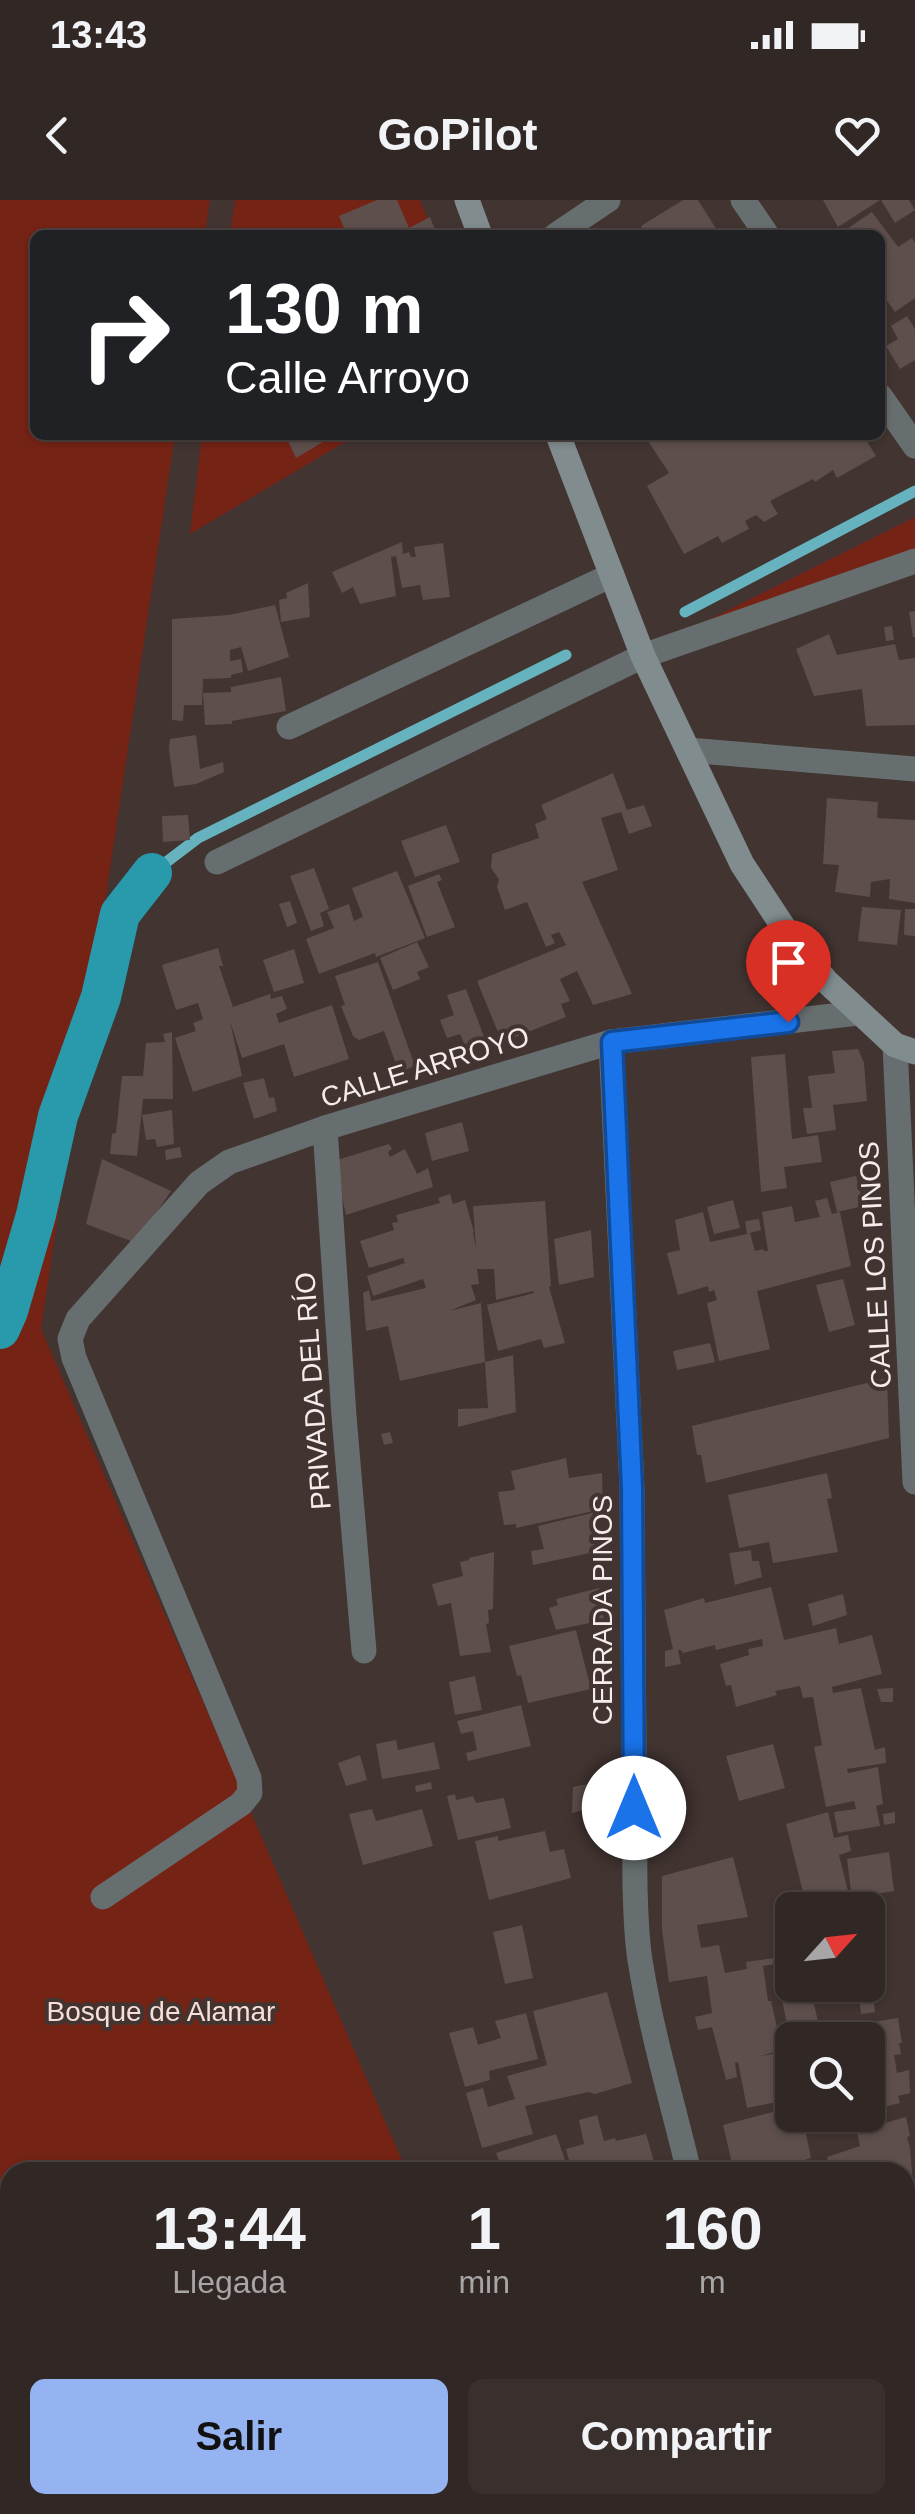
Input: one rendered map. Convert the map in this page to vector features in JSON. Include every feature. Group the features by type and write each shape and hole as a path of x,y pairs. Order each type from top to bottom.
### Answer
{"main road":[{"path":"466,200 478,230"},
{"path":"560,440 644,656 742,864 827,982 858,1013 905,1048"}],"street":[{"path":"563,230 608,200"},
{"path":"743,200 764,230"},
{"path":"885,403 915,446"},
{"path":"216,862 644,656 915,561"},
{"path":"289,728 612,575"},
{"path":"688,750 915,770"},
{"name":"CALLE ARROYO","path":"104,1897 241,1804 250,1793 249,1778 74,1358 70,1338 78,1319 199,1183 229,1162 326,1128 612,1042 858,1013"},
{"name":"CERRADA PINOS","path":"612,1042 632,1488 634,1888 640,1963 687,2162"},
{"name":"CALLE LOS PINOS","path":"905,1048 915,1482"},
{"name":"PRIVADA DEL RÍO","path":"326,1128 364,1650"}],"green space":[{"name":"Bosque de Alamar","path":"0,200 210,200 206,230 30,230 30,440 174,440 41,1329 403,2162 0,2162"},
{"path":"235,200 420,200 432,230 231,230"},
{"path":"201,440 349,440 190,534"},
{"path":"915,517 915,553 664,642"}],"building":[{"path":"377,200 397,200 409,228 430,217 435,230 345,230 339,216"},
{"path":"683,200 698,200 717,230 644,230 641,226"},
{"path":"823,200 880,200 838,227"},
{"path":"881,200 909,200 915,210 895,223"},
{"path":"872,212 898,247 912,238 915,298 895,312 885,298 885,230 845,230"},
{"path":"907,316 915,329 915,360 900,369 886,346 898,339 891,326"},
{"path":"287,440 322,440 323,442 296,458"},
{"path":"647,440 866,440 876,456 837,478 833,470 815,482 813,479 770,501 778,514 764,522 756,515 745,521 749,529 722,543 718,536 684,554 647,486 669,473"},
{"path":"402,542 403,554 409,552 411,557 416,557 414,547 443,543 450,597 423,600 420,585 402,588 396,556 391,557 396,596 360,604 353,587 342,593 332,572"},
{"path":"308,583 310,617 281,622 279,600"},
{"path":"275,605 289,657 248,671 241,647 230,650 230,661 241,659 243,672 231,678 203,679 202,705 184,705 183,721 172,720 172,619 229,615"},
{"path":"915,611 915,637 913,637 909,612"},
{"path":"892,626 894,640 886,641 884,627"},
{"path":"829,634 837,655 895,644 899,660 915,658 915,725 866,726 862,689 814,696 796,649"},
{"path":"281,677 286,711 232,724 205,725 203,693 231,692 231,687"},
{"path":"196,735 200,769 223,762 224,772 196,784 174,787 170,739"},
{"path":"613,773 627,810 644,805 652,826 629,834 621,812 601,818 618,870 582,882 632,994 593,1005 577,971 560,979 570,1001 561,1004 566,1017 502,1042 477,981 566,945 559,932 551,935 555,943 546,947 527,902 505,910 497,887 499,879 491,868 492,854 539,838 535,824 547,819 541,805"},
{"path":"827,798 878,802 877,818 915,820 915,903 889,899 890,879 871,882 870,897 835,892 839,865 823,864"},
{"path":"188,815 190,840 163,842 162,816"},
{"path":"446,825 460,862 415,877 401,841"},
{"path":"314,868 329,909 320,913 324,926 311,931 290,876"},
{"path":"397,871 425,938 319,974 306,939 334,928 327,912 349,904 354,921 363,917 352,888"},
{"path":"439,874 442,880 437,882 455,927 427,937 408,886"},
{"path":"290,901 297,923 287,927 279,904"},
{"path":"862,907 901,910 897,945 858,941"},
{"path":"905,909 915,909 915,936 904,935"},
{"path":"417,942 429,967 417,972 420,979 393,990 380,958"},
{"path":"218,948 223,966 219,966 233,1007 270,994 271,999 282,996 287,1009 276,1014 279,1023 332,1005 349,1059 294,1077 284,1044 242,1058 230,1021 242,1076 193,1092 175,1038 196,1031 193,1023 203,1019 198,1003 176,1010 162,965"},
{"path":"294,949 304,983 274,992 263,960"},
{"path":"378,962 415,1066 399,1072 384,1031 359,1040 353,1036 335,976"},
{"path":"466,989 486,1042 466,1048 460,1034 447,1038 440,1020 454,1015 447,995"},
{"path":"172,1032 173,1099 143,1099 137,1156 110,1154 122,1076 143,1076 146,1043 165,1042 163,1034"},
{"path":"858,1049 864,1063 867,1101 833,1105 836,1130 807,1134 803,1108 812,1108 808,1076 835,1073 832,1051"},
{"path":"785,1054 792,1139 818,1135 822,1162 784,1167 787,1188 761,1192 751,1057"},
{"path":"264,1078 277,1111 254,1119 243,1083"},
{"path":"172,1110 174,1144 157,1147 155,1139 146,1140 142,1115"},
{"path":"462,1122 469,1151 432,1161 425,1133"},
{"path":"389,1144 390,1157 405,1149 417,1174 428,1168 433,1187 346,1215 334,1161"},
{"path":"180,1147 182,1157 166,1160 165,1150"},
{"path":"102,1159 171,1191 136,1243 86,1224"},
{"path":"856,1176 864,1206 837,1212 830,1182"},
{"path":"450,1194 453,1204 465,1200 476,1248 473,1206 545,1201 549,1287 565,1343 544,1348 541,1339 498,1351 487,1305 534,1293 496,1300 494,1269 477,1269 479,1284 471,1285 476,1300 449,1311 481,1303 485,1362 400,1381 388,1326 366,1331 363,1293 369,1290 371,1301 426,1288 423,1279 373,1296 367,1276 405,1263 403,1258 369,1268 360,1241 394,1230 396,1215 440,1203 438,1198"},
{"path":"827,1198 832,1214 840,1212 851,1266 757,1291 770,1349 719,1361 707,1303 717,1300 714,1290 709,1292 708,1286 678,1295 667,1253 680,1250 675,1220 703,1212 710,1242 747,1234 745,1221 759,1219 761,1230 750,1233 755,1251 768,1251 762,1212 792,1206 795,1222 820,1217 815,1201"},
{"path":"733,1200 740,1228 714,1234 707,1207"},
{"path":"591,1230 594,1277 559,1285 554,1239"},
{"path":"843,1279 855,1325 829,1332 816,1285"},
{"path":"710,1343 715,1362 677,1370 673,1351"},
{"path":"513,1355 516,1412 458,1427 458,1409 488,1408 485,1362"},
{"path":"887,1378 889,1438 706,1483 692,1426"},
{"path":"390,1432 393,1443 384,1445 381,1434"},
{"path":"566,1458 569,1478 602,1473 603,1509 516,1528 516,1524 504,1525 498,1492 515,1490 511,1471"},
{"path":"827,1473 832,1498 827,1499 838,1552 773,1563 769,1542 739,1548 728,1495"},
{"path":"596,1512 604,1550 533,1565 531,1551 544,1549 538,1526"},
{"path":"751,1550 752,1561 759,1561 762,1577 735,1585 729,1553"},
{"path":"494,1552 493,1609 488,1610 486,1624 491,1652 460,1656 451,1603 438,1606 432,1584 463,1576 460,1562"},
{"path":"771,1587 784,1640 836,1628 839,1644 872,1635 882,1674 832,1687 833,1693 861,1688 875,1750 885,1747 886,1763 847,1769 848,1773 878,1767 883,1804 876,1806 880,1826 838,1833 834,1812 856,1809 854,1801 826,1807 814,1747 822,1745 813,1697 803,1698 800,1686 775,1691 777,1695 736,1707 720,1664 749,1655 748,1649 763,1646 762,1639 716,1650 715,1645 683,1653 678,1650 681,1664 665,1667 665,1651 673,1649 664,1610 704,1598 705,1603"},
{"path":"599,1588 604,1620 556,1630 549,1608 558,1605 556,1599"},
{"path":"843,1594 847,1615 813,1626 808,1604"},
{"path":"576,1630 591,1689 528,1703 509,1646"},
{"path":"475,1676 482,1710 455,1715 449,1682"},
{"path":"893,1688 893,1702 881,1702 877,1689"},
{"path":"521,1705 531,1746 468,1761 466,1753 477,1750 473,1731 461,1734 457,1721"},
{"path":"396,1740 398,1750 434,1742 440,1769 382,1779 376,1744"},
{"path":"773,1744 785,1788 739,1801 726,1756"},
{"path":"360,1755 367,1780 346,1786 338,1763"},
{"path":"607,1780 607,1804 572,1813 573,1787"},
{"path":"431,1782 432,1789 416,1792 415,1786"},
{"path":"455,1794 456,1800 473,1796 476,1803 504,1798 511,1828 458,1840 447,1796"},
{"path":"372,1809 376,1821 422,1809 433,1846 363,1865 349,1814"},
{"path":"828,1812 834,1838 848,1835 851,1851 839,1855 848,1892 803,1892 786,1824"},
{"path":"895,1812 895,1823 884,1825 883,1814"},
{"path":"545,1831 550,1852 564,1849 571,1878 489,1900 475,1841 498,1836 498,1841"},
{"path":"889,1852 894,1891 851,1892 847,1859"},
{"path":"733,1857 748,1917 697,1925 701,1948 719,1945 725,1973 747,1969 746,1962 774,1958 775,1964 763,1966 776,2022 775,2052 760,2056 775,2054 775,2102 747,2108 738,2062 737,2077 726,2080 712,2027 698,2030 695,2017 712,2013 707,1976 669,1982 662,1930 662,1876"},
{"path":"522,1925 533,1978 505,1984 493,1932"},
{"path":"607,1992 632,2083 525,2106 533,2134 482,2148 466,2093 483,2088 488,2107 515,2099 507,2076 547,2065 533,2011"},
{"path":"783,2002 814,2002 818,2022 786,2022"},
{"path":"860,2002 874,2002 875,2012 861,2014"},
{"path":"526,2013 538,2059 489,2071 490,2080 465,2087 449,2033 473,2027 478,2045 501,2038 495,2021"},
{"path":"898,2018 901,2054 894,2055 897,2073 909,2070 910,2093 898,2096 900,2103 885,2107 885,2022 873,2022"},
{"path":"775,2111 775,2132 806,2132 811,2158 801,2162 732,2162 723,2125"},
{"path":"597,2115 604,2141 646,2134 654,2162 569,2162 566,2149 584,2144 579,2120"},
{"path":"906,2117 911,2162 828,2162 827,2157 860,2146 857,2132 885,2132 885,2123"},
{"path":"556,2134 566,2162 500,2162 496,2153"}],"waterway":[{"path":"685,612 915,491"},
{"path":"152,873 198,838 566,655"},
{"path":"0,1329 36,1215 58,1116 101,997 120,914 152,873"}],"route":[{"path":"634,1808 632,1488 612,1042 788,1022"}]}
